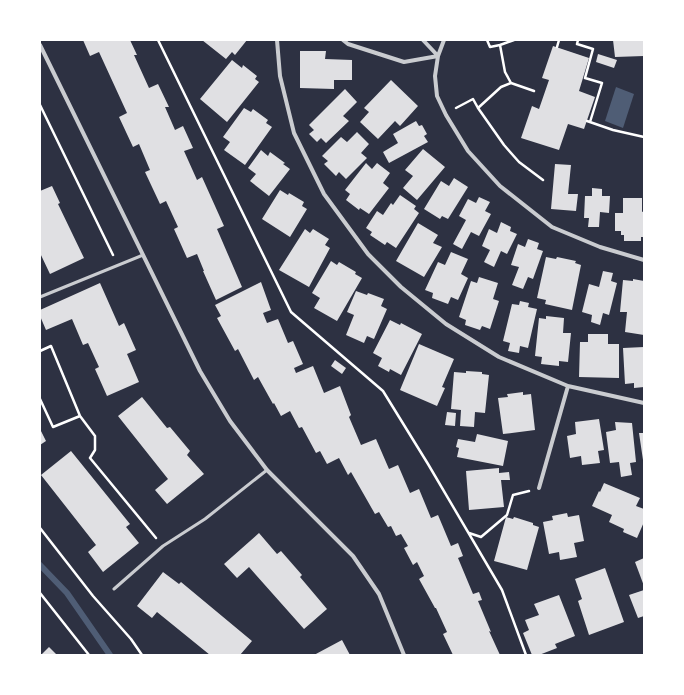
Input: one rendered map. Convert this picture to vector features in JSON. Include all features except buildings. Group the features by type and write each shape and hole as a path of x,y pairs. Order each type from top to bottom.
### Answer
{"street":[{"path":"278,40 280,76 294,133 324,194 368,254 401,287 446,324 499,357 568,386 644,403"},
{"path":"343,40 348,44 404,62 438,56"},
{"path":"423,40 438,56"},
{"path":"444,40 438,56 435,76 437,96 446,115 468,151 500,186 552,227 600,247 644,260"},
{"path":"40,45 42,53 200,371 230,420 267,470 353,556 379,594 404,655"},
{"path":"539,488 568,386"}],"lane":[{"path":"40,297 143,255"},
{"path":"114,588 163,546 205,519 267,470"}],"path":[{"path":"158,40 291,312 383,391 502,590 526,655"},
{"path":"487,40 490,47 514,40"},
{"path":"557,48 559,40"},
{"path":"578,40 576,44 594,49 585,78 602,83 589,121 613,130 644,137"},
{"path":"500,45 505,72 511,83"},
{"path":"478,108 501,87 511,83 534,91"},
{"path":"446,115 473,99 504,145 519,162 543,180"},
{"path":"40,105 118,265"},
{"path":"40,351 51,346 80,416 95,436 95,450 90,458 163,546"},
{"path":"40,399 53,427 80,416"},
{"path":"469,533 481,537 507,515 513,495 539,488"},
{"path":"40,528 93,596 131,639 142,655"},
{"path":"40,593 89,655"}],"water":[{"path":"616,87 634,94 623,128 605,121"}],"waterway":[{"path":"40,565 67,593 110,655"}]}
